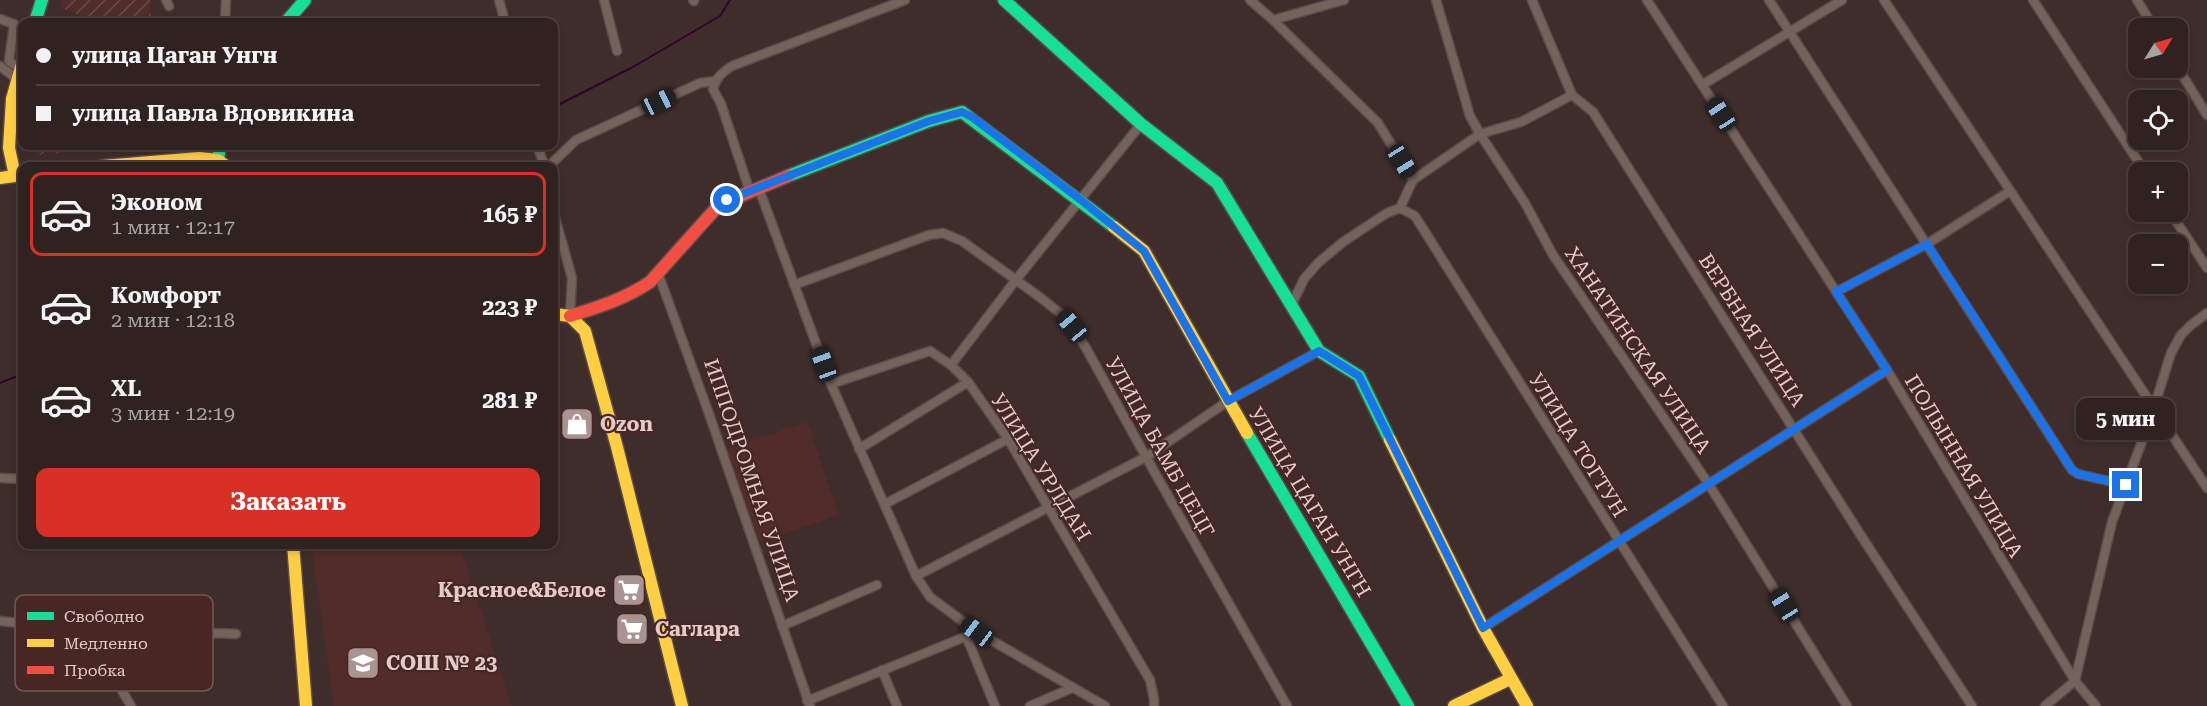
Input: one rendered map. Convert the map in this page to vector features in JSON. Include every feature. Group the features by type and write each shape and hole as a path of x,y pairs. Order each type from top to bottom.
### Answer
{"street":[{"path":"36,18 42,0"},
{"path":"225,18 226,0"},
{"path":"289,18 305,0"},
{"path":"500,0 504,18"},
{"path":"604,0 618,51"},
{"path":"905,0 732,66 722,73 713,89 794,285 831,384 916,576 930,597 977,632 1105,706"},
{"path":"1004,0 1141,124 1217,183 1319,351 1359,376 1483,628 1527,706"},
{"path":"1250,0 1378,123 1413,180"},
{"path":"1273,20 1344,0"},
{"name":"ХАНАТИНСКАЯ УЛИЦА","path":"1436,0 1470,116 1480,134 1525,202 1553,255 1708,483 1847,706"},
{"name":"ВЕРБНАЯ УЛИЦА","path":"1532,0 1572,95 1593,112 1858,531 1972,706"},
{"name":"ПОЛЫННАЯ УЛИЦА","path":"1647,0 1887,370 2075,681 2096,706"},
{"path":"1769,0 2072,470 2078,474 2126,485"},
{"path":"1702,85 1842,0"},
{"path":"1884,0 2207,488"},
{"path":"2033,0 2138,162"},
{"path":"2137,0 2148,18"},
{"path":"0,20 15,24 9,60 18,70"},
{"path":"0,66 18,71"},
{"path":"2184,78 2207,115"},
{"path":"18,79 12,99 9,148 18,172"},
{"path":"551,162 576,140 700,83 716,81"},
{"path":"1292,304 1304,279 1318,263 1343,242 1387,213 1400,208 1413,180 1480,134 1521,122 1572,95"},
{"name":"УЛИЦА ЦАГАН УНГН","path":"570,316 626,298 650,282 719,205 929,121 962,112 1081,200 1144,251 1228,401 1408,706"},
{"path":"951,365 1141,124"},
{"path":"148,162 181,159 212,162"},
{"path":"0,178 18,175"},
{"path":"1836,292 1927,244 2010,191"},
{"name":"УЛИЦА ТОГТУН","path":"1400,208 1415,216 1724,706"},
{"path":"2177,222 2207,268"},
{"path":"558,228 572,278 570,316"},
{"name":"УЛИЦА БАМБ ЦЕЦГ","path":"794,285 929,235 943,233 962,241 1055,308 1072,326 1086,348 1287,706"},
{"name":"ИППОДРОМНАЯ УЛИЦА","path":"658,273 809,703 882,670 977,632"},
{"path":"558,314 570,316 585,331 620,458 682,706"},
{"path":"2045,706 2075,681 2112,522 2154,408 2171,353 2181,335 2207,314"},
{"name":"УЛИЦА УРЛДАН","path":"831,384 930,351 951,365 968,382 1008,438 1150,681 1154,706"},
{"path":"916,576 1146,458 1228,401 1319,351"},
{"path":"1483,628 1887,370"},
{"path":"859,449 968,382"},
{"path":"885,504 1008,438"},
{"path":"0,478 18,479"},
{"path":"293,549 306,706"},
{"path":"782,626 877,585"},
{"path":"0,621 15,623"},
{"path":"213,633 236,634"},
{"path":"966,636 995,706"},
{"path":"882,670 897,706"},
{"path":"1454,706 1510,679"},
{"path":"1030,706 1072,688"},
{"path":"122,691 131,706"}],"shaded area":[{"path":"63,0 150,0 151,18 81,18 82,16 61,8"},
{"path":"35,150 97,150 36,155"},
{"path":"807,422 839,515 759,542 727,449"},
{"path":"312,549 460,549 512,706 334,706"}],"waterway":[{"path":"558,105 633,67 720,16 730,0"},
{"path":"0,383 18,376"}],"traffic: fast":[{"path":"36,18 42,0"},
{"path":"289,18 305,0"},
{"path":"1004,0 1141,124 1217,183 1319,351 1359,376 1390,440"},
{"path":"788,176 929,121 962,112 1114,227"},
{"path":"218,160 219,150"},
{"path":"1247,433 1408,706"}],"traffic: slow":[{"path":"15,176 9,148 12,99 18,78"},
{"path":"151,162 199,158 221,162"},
{"path":"0,178 18,176"},
{"path":"1114,227 1144,251 1247,433"},
{"path":"558,314 570,316 585,331 617,447 682,706"},
{"path":"1390,440 1483,628 1527,706"},
{"path":"293,549 306,706"},
{"path":"1454,706 1510,679"}],"traffic: jam":[{"path":"570,316 601,306 641,288 650,282 719,205 788,176"}],"place":[{"name":"Ozon","path":"577,424"},
{"name":"Красное&Белое","path":"629,590"},
{"name":"Саглара","path":"632,629"},
{"name":"СОШ № 23","path":"363,663"}],"route":[{"path":"727,200 929,121 962,112 972,117 1144,251 1228,401 1319,351 1359,376 1483,628 1887,370 1836,292 1927,244 2072,470 2078,474 2126,485"}]}
